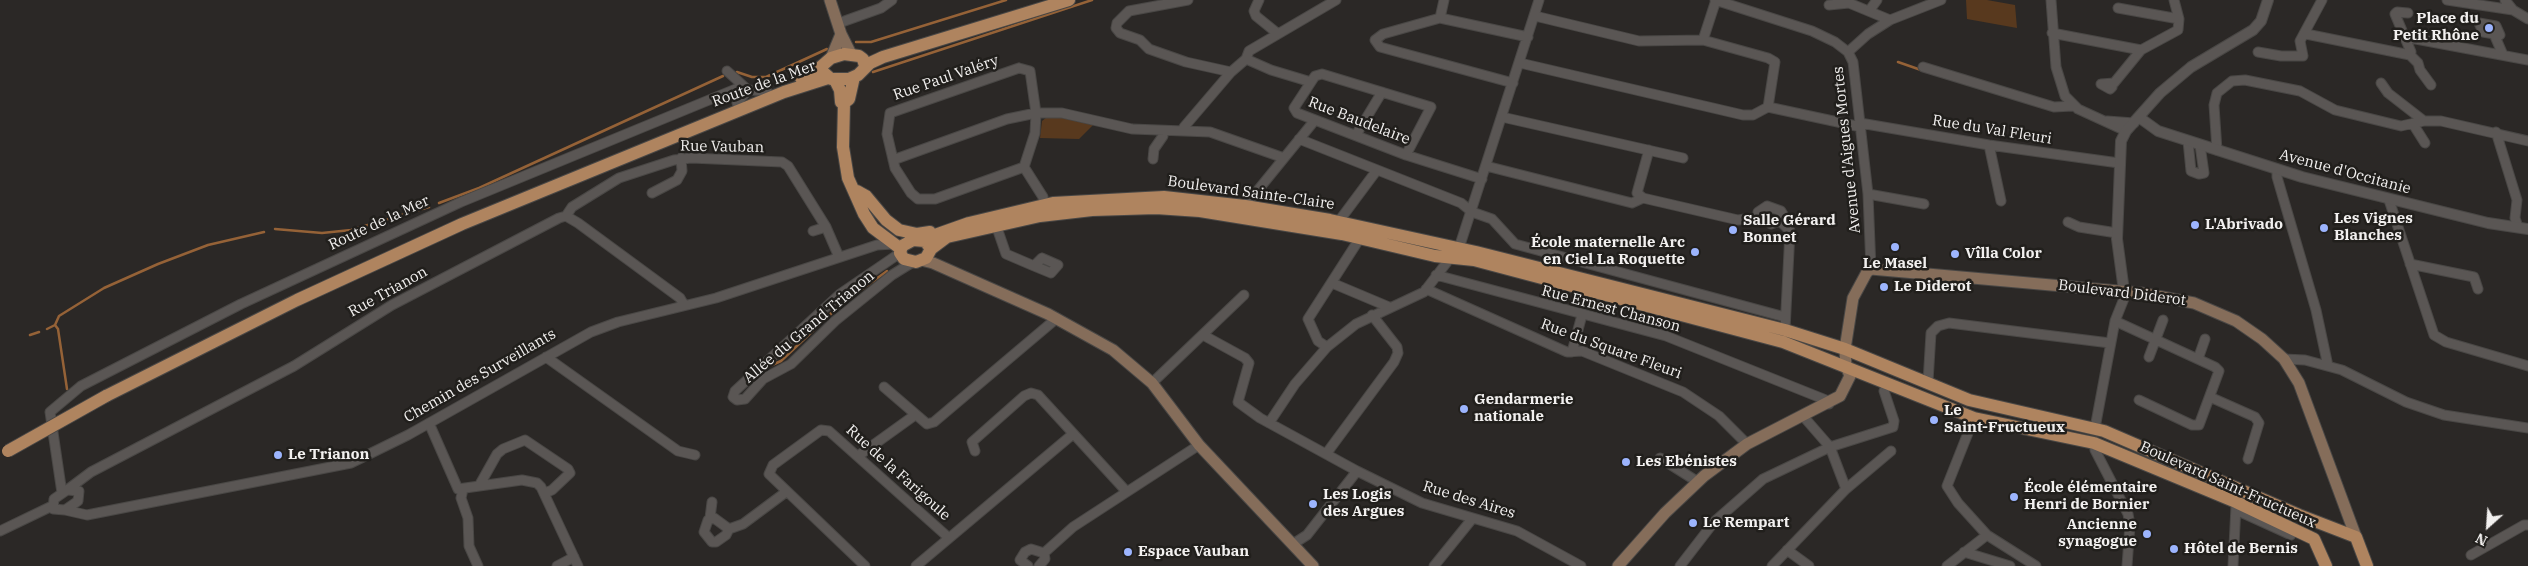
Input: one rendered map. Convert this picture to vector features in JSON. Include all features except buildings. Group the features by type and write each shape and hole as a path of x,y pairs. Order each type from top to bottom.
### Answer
{"main road":[{"path":"830,0 841,34 855,55 863,59 865,66"},
{"path":"831,58 880,52 968,22 1045,0"},
{"path":"844,103 849,99 854,77 865,66 883,57 1069,0"},
{"path":"841,34 831,58 823,66 823,73 832,79 840,90 841,102 844,103 845,167 864,214 879,240 898,249 904,260 925,258 1057,318 1113,350 1152,383 1199,445 1313,566"},
{"name":"Route de la Mer","path":"462,224 479,213 566,173 767,91 823,66"},
{"name":"Route de la Mer","path":"4,454 106,396 297,300 462,224 784,92 832,79 854,77"},
{"path":"854,189 866,196 886,220 899,230 917,234 938,230 943,232"},
{"name":"Boulevard Sainte-Claire","path":"898,249 905,244 917,240 1044,204 1164,197 1245,206 1339,221 1784,336 1845,349"},
{"name":"Boulevard Sainte-Claire","path":"925,258 947,238 997,228 1040,216 1173,208 1462,254"},
{"path":"864,210 869,212 885,230 928,243 925,258"},
{"path":"1618,566 1665,512 1698,482 1747,444 1829,404 1840,396 1850,376 1846,366 1845,349 1853,298 1867,272 1871,269"},
{"name":"Boulevard Diderot","path":"1871,269 2124,291 2172,298 2208,307 2250,330 2284,359 2299,384 2367,566"},
{"name":"Boulevard Sainte-Claire","path":"1784,336 1846,366"},
{"name":"Boulevard Saint-Fructueux","path":"1845,349 1969,400 2095,428 2356,537"},
{"name":"Boulevard Saint-Fructueux","path":"1846,366 1974,418 2094,444 2314,539 2326,566"},
{"path":"2094,444 2095,428"}],"street":[{"path":"839,23 881,8 892,0"},
{"path":"1188,0 1130,11 1117,23 1116,28 1120,33 1140,40 1149,49 1186,62 1231,72"},
{"path":"1259,0 1254,11 1256,16 1277,33"},
{"path":"1184,131 1231,72 1246,59 1249,51 1336,0"},
{"path":"1440,18 1444,0"},
{"path":"1269,423 1278,412 1294,384 1328,347 1351,328 1372,315 1420,294 1436,275 1462,254 1472,212 1535,16 1538,0"},
{"path":"1703,40 1715,0"},
{"name":"Avenue d'Aigues Mortes","path":"1715,0 1812,31 1835,42 1848,52 1853,62 1868,194 1871,269"},
{"path":"1869,11 1877,0"},
{"path":"1848,52 1868,34 1890,20 1941,0"},
{"path":"2051,0 2052,33 2059,80 2065,96 2073,106 2102,120 2133,125"},
{"path":"2110,84 2126,71 2141,50 2178,30 2179,19 2174,0"},
{"path":"2095,428 2115,321 2125,296 2117,233 2121,141 2160,92 2191,67 2253,30 2261,22 2268,0"},
{"path":"2258,52 2281,56 2293,54 2303,56 2300,41 2306,34 2322,0"},
{"path":"2446,0 2513,10"},
{"path":"2505,0 2513,10 2528,19"},
{"path":"1828,5 1843,2 1890,20"},
{"path":"2118,8 2179,19"},
{"path":"2408,13 2397,12 2395,14 2412,52 2410,55"},
{"path":"1520,63 1743,115 1753,115 1768,107 1775,62 1768,58 1703,40 1633,40 1535,16"},
{"path":"1513,83 1380,47 1376,43 1377,38 1383,34 1440,18 1528,37"},
{"path":"2052,33 2141,50"},
{"path":"2306,34 2410,55 2418,63 2420,70 2431,85"},
{"path":"2494,34 2503,55"},
{"path":"2405,37 2528,60"},
{"name":"Rue Baudelaire","path":"1246,59 1271,70 1311,82 1294,108 1297,113 1406,155 1482,179"},
{"path":"1923,67 2054,107 2073,106"},
{"name":"Rue Paul Valéry","path":"1019,68 1030,70 1036,113 1035,133 1024,167 926,200 918,199 911,193 901,178 893,160 887,134 888,116 892,111 1019,68"},
{"path":"727,71 746,88"},
{"path":"1311,82 1318,74 1431,107 1432,110 1406,155"},
{"path":"2216,150 2214,105 2217,93 2232,82 2245,80 2300,91 2335,110 2401,126 2424,121 2441,121 2496,132 2528,141"},
{"path":"2381,83 2388,93 2424,121"},
{"name":"Route de la Mer","path":"65,492 55,451 50,412 81,386 250,300 461,202 650,122 746,88 767,91"},
{"name":"Route de la Mer","path":"737,103 746,88"},
{"path":"1356,135 1382,92"},
{"name":"Rue du Val Fleuri","path":"1768,107 1860,125 2119,163"},
{"path":"893,160 1006,119 1036,113 1062,113 1099,123 1162,131 1210,132 1284,158"},
{"path":"1502,117 1683,158"},
{"path":"1245,206 1315,120"},
{"path":"2413,124 2425,143"},
{"name":"Avenue d'Occitanie","path":"2133,125 2158,131 2277,169 2389,200 2488,223 2523,228"},
{"path":"1153,159 1154,149 1163,136 1162,131"},
{"path":"2496,132 2517,200 2515,218 2523,228"},
{"path":"1299,139 1461,203 1472,212 1492,219 1515,244 1785,317"},
{"path":"2188,141 2192,171 2199,174 2204,173 2200,145"},
{"path":"1989,145 2001,201"},
{"path":"1649,150 1637,193 1643,198 1738,220 1759,217 1768,223 1781,222 1790,231 1784,336"},
{"path":"652,193 677,180 682,171 681,158"},
{"name":"Rue Vauban","path":"566,216 572,207 619,178 681,158 786,164 826,226 839,257"},
{"path":"1486,166 1632,203 1643,198"},
{"path":"1024,167 1043,197 1044,204"},
{"path":"2277,169 2277,177 2316,310 2328,366"},
{"path":"1339,221 1377,170"},
{"path":"1868,194 1924,204"},
{"path":"2389,200 2434,335 2446,342 2528,366"},
{"path":"1759,217 1758,212 1761,208 1774,207 1784,216 1781,222"},
{"path":"566,216 680,298 684,305"},
{"name":"Rue Trianon","path":"52,506 54,499 91,472 97,471 294,366 392,305 566,216"},
{"path":"2068,222 2080,227 2117,233"},
{"path":"813,231 826,226"},
{"path":"997,228 1004,252 1034,266"},
{"path":"1328,347 1318,341 1308,319 1360,238"},
{"name":"Chemin des Surveillants","path":"52,506 56,510 65,510 83,516 351,463 429,423 592,332 609,325 716,298 839,257 879,240"},
{"name":"Allée du Grand Trianon","path":"898,249 816,315 756,374 735,391 733,397 737,400 745,399 763,379 791,364 843,314 892,275 925,258"},
{"path":"2410,264 2474,277 2478,289"},
{"name":"Rue Ernest Chanson","path":"1436,275 1666,336 1826,400 1829,404"},
{"path":"1332,283 1389,307"},
{"name":"Rue du Square Fleuri","path":"1426,289 1567,352 1582,352 1683,392 1719,416 1747,444"},
{"path":"1152,383 1244,294"},
{"path":"1326,454 1394,362 1398,353 1397,347 1372,315"},
{"path":"1572,352 1582,315"},
{"path":"884,387 926,424 934,422 1057,318"},
{"path":"2149,357 2163,320"},
{"path":"2115,321 2215,367 2219,371 2199,425 2192,425 2139,400"},
{"path":"1928,382 1931,333 1938,326 1949,323 2110,344"},
{"name":"Rue des Aires","path":"1203,335 1245,358 1249,363 1238,402 1269,423 1357,471 1422,503 1517,531 1581,566"},
{"path":"2198,359 2204,339"},
{"path":"546,357 678,451 695,455"},
{"path":"2284,359 2328,366 2354,376 2406,402 2444,415 2526,430"},
{"path":"1685,564 1714,522 1762,479 1830,447 1893,427 1894,421 1884,391 1888,383"},
{"path":"974,451 972,442 1024,396 1031,393 1038,394 1126,491"},
{"path":"2210,397 2255,417 2259,423 2248,458"},
{"path":"858,456 915,415"},
{"path":"1803,416 1830,447 1846,489"},
{"path":"1974,418 1947,486 1958,503 1987,535 2036,566"},
{"path":"429,423 456,487 463,489 531,481 541,487 576,562 557,566"},
{"name":"Rue de la Farigoule","path":"866,566 769,474 770,468 821,430 829,431 949,538"},
{"path":"916,566 1073,434"},
{"path":"479,486 497,454 503,449 525,440 568,469 570,473 552,490 545,493"},
{"path":"2094,444 2095,450 2128,514 2130,526 2127,566"},
{"path":"1044,553 1073,527 1199,445"},
{"path":"1772,566 1846,489 1891,450"},
{"path":"1660,458 1698,482"},
{"name":"Rue Trianon","path":"65,510 97,471"},
{"path":"1292,544 1307,535 1357,471"},
{"path":"463,489 461,498 468,518 469,546 478,566"},
{"path":"65,492 78,496 84,507 92,509 93,513"},
{"path":"712,502 710,518 704,532 712,542 720,540 729,529 743,524 786,492"},
{"path":"0,531 52,506"},
{"path":"2234,566 2236,506"},
{"path":"710,518 717,519 729,529"},
{"path":"1434,566 1472,519"},
{"path":"2472,555 2524,525 2528,526"},
{"path":"1947,566 1987,535"},
{"path":"1028,566 1020,560 1025,552 1031,549 1044,553"},
{"path":"1787,550 1809,566"},
{"path":"1964,552 2010,566"},
{"path":"1039,566 1045,559 1044,553"}],"shaded area":[{"path":"1966,0 1987,0 2015,5 2017,28 1967,19"},
{"path":"1047,117 1064,118 1093,125 1079,139 1040,138 1042,121"}],"waterway":[{"path":"856,42 871,42 1006,0"},
{"path":"873,72 1092,0"},
{"path":"737,72 752,77 766,77 827,49"},
{"path":"1898,62 1921,70"},
{"path":"439,203 479,188 723,76"},
{"path":"275,229 322,233 351,230 429,207"},
{"path":"55,325 59,316 104,288 158,264 208,245 264,232"},
{"path":"772,365 781,361 838,307 887,271"},
{"path":"47,329 55,325"},
{"path":"55,325 58,329 67,389"},
{"path":"30,335 39,332"}],"place":[{"name":"Place du Petit Rhône","path":"2489,28"},
{"name":"L'Abrivado","path":"2195,225"},
{"name":"Les Vignes Blanches","path":"2324,228"},
{"name":"Salle Gérard Bonnet","path":"1733,230"},
{"name":"Le Masel","path":"1895,247"},
{"name":"École maternelle Arc en Ciel La Roquette","path":"1695,252"},
{"name":"Vîlla Color","path":"1955,254"},
{"name":"Le Diderot","path":"1884,287"},
{"name":"Gendarmerie nationale","path":"1464,409"},
{"name":"Le Saint-Fructueux","path":"1934,420"},
{"name":"Le Trianon","path":"278,455"},
{"name":"Les Ebénistes","path":"1626,462"},
{"name":"École élémentaire Henri de Bornier","path":"2014,497"},
{"name":"Les Logis des Argues","path":"1313,504"},
{"name":"Le Rempart","path":"1693,523"},
{"name":"Ancienne synagogue","path":"2147,534"},
{"name":"Hôtel de Bernis","path":"2174,549"},
{"name":"Espace Vauban","path":"1128,552"}]}
